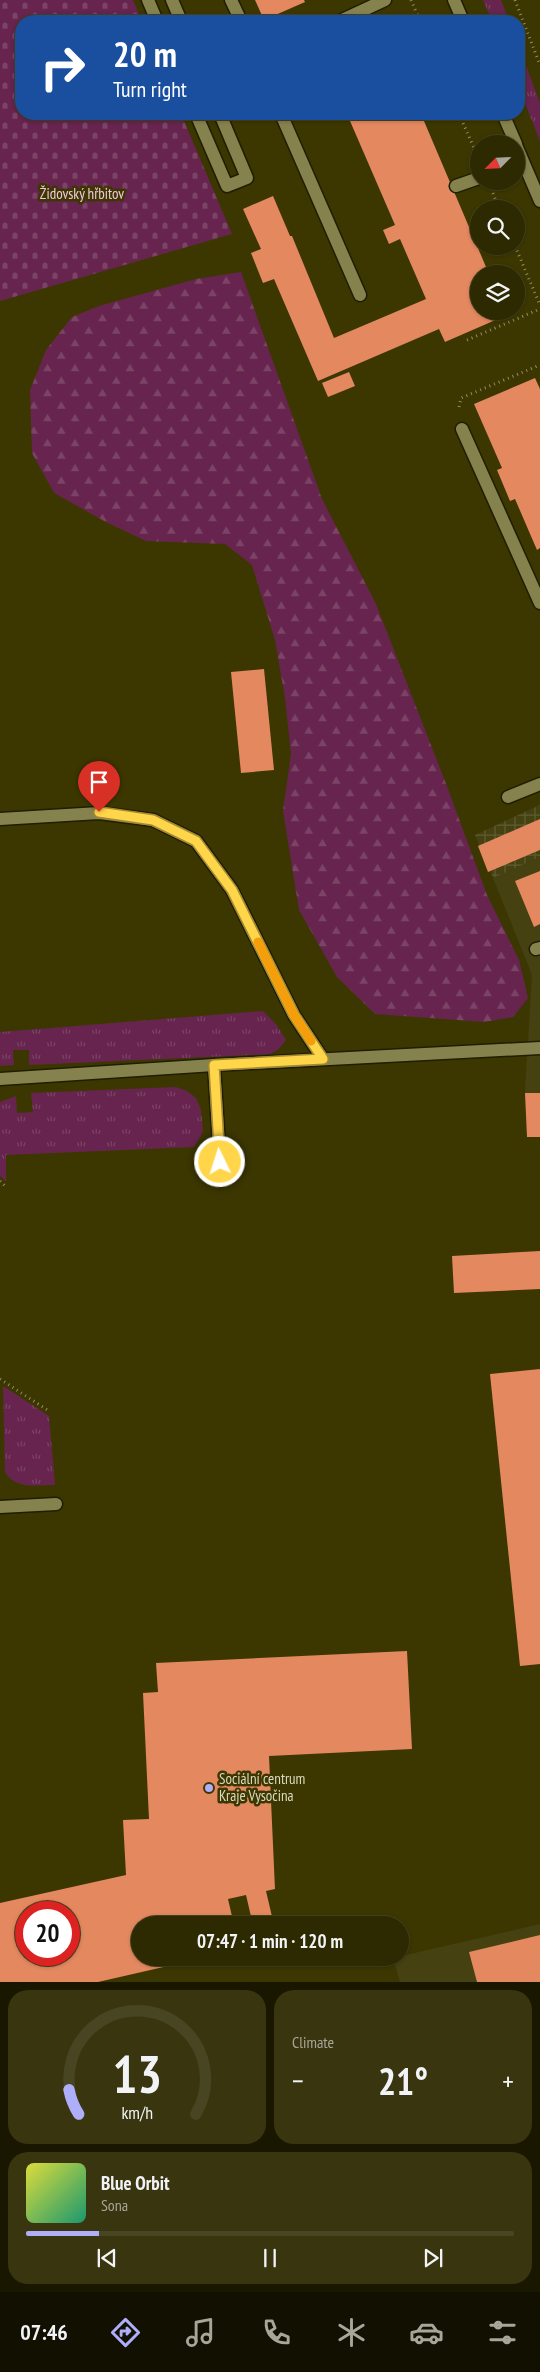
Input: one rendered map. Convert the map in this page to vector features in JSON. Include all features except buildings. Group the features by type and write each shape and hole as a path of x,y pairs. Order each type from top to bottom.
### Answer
{"main road":[{"path":"148,0 154,15"},
{"path":"172,0 178,15"},
{"path":"232,0 238,15"},
{"path":"353,15 385,0"},
{"path":"454,0 460,15"},
{"path":"198,120 226,186 247,178 223,120"},
{"path":"284,120 360,295"},
{"path":"506,120 512,135"},
{"path":"525,172 540,200"},
{"path":"456,186 470,181"},
{"path":"462,429 540,603"},
{"path":"508,797 540,784"},
{"path":"0,818 99,812 153,820 196,841 232,890 294,1015 323,1059"},
{"path":"0,1079 214,1065 540,1048"},
{"path":"214,1065 220,1162"},
{"path":"0,1508 56,1504"}],"path":[{"path":"411,0 417,15"},
{"path":"515,0 521,15"},
{"path":"525,26 540,65"},
{"path":"462,120 470,139"},
{"path":"519,255 540,305"},
{"path":"467,340 540,309"},
{"path":"462,429 458,414 461,398 540,365"},
{"path":"0,1181 6,1187"},
{"path":"0,1379 49,1411"}],"shaded area":[{"path":"540,805 540,857 493,878 475,835"},
{"path":"540,857 540,1136 527,1137 525,1090 532,975 493,878"},
{"path":"540,1924 540,1982 400,1982 395,1966 409,1966 409,1954"}],"green space":[{"name":"Židovský hřbitov","path":"0,0 133,0 139,15 15,15 15,120 184,120 232,234 0,301"},
{"path":"483,0 501,0 507,15 489,15"},
{"path":"525,63 540,103 540,141 525,103"},
{"path":"241,272 322,499 376,604 487,895 519,960 528,998 513,1017 485,1022 375,1014 337,977 299,910 283,811 291,754 285,698 275,640 252,565 225,544 146,541 106,522 54,493 32,453 30,390 46,350 72,317 99,306 196,279"},
{"path":"263,1011 276,1024 286,1040 279,1049 270,1054 29,1065 29,1050 13,1050 14,1065 0,1066 0,1032"},
{"path":"176,1087 187,1091 196,1098 201,1110 203,1132 194,1147 6,1155 6,1181 0,1176 0,1102 16,1096 17,1113 33,1112 31,1093"},
{"path":"3,1386 49,1416 55,1485 34,1486 21,1484 15,1482 5,1472"}],"slow traffic":[{"path":"258,942 294,1015 311,1041"}],"place":[{"name":"Sociální centrum Kraje Vysočina","path":"209,1788"}],"route":[{"path":"99,812 153,820 196,841 232,890 294,1015 323,1059 214,1065 220,1162"}]}
